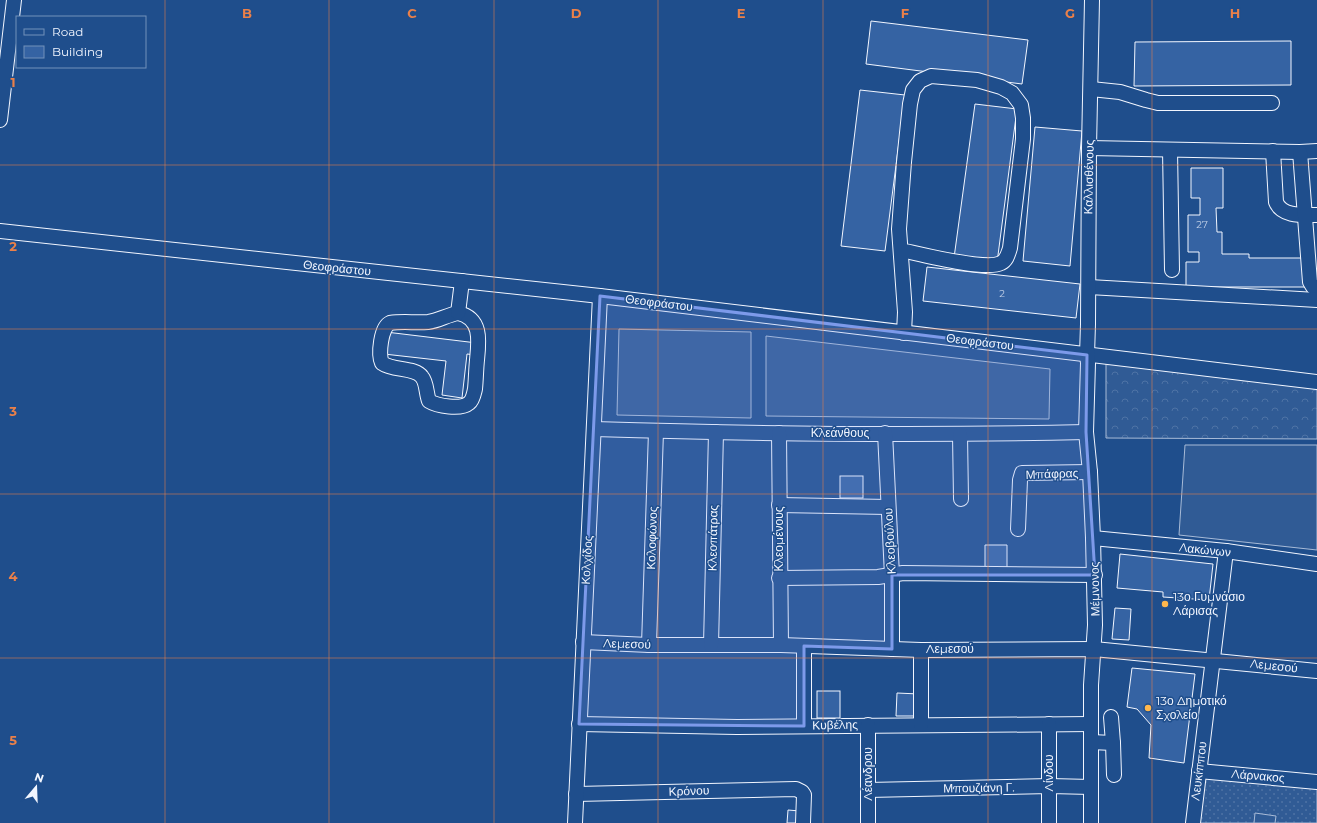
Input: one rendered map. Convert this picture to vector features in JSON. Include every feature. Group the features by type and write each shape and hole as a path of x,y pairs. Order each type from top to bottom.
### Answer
{"street":[{"path":"0,120 1,96 14,0"},
{"name":"Καλλισθένους","path":"1087,355 1092,0"},
{"path":"900,250 985,266 995,266 1002,263 1007,257 1010,248 1023,139 1023,118 1021,105 1012,93 1001,87 977,80 932,76 920,81 914,90 910,104 904,162 900,229 900,250 905,312 904,333"},
{"path":"1091,89 1120,92 1158,102 1272,103"},
{"path":"1089,148 1300,152 1317,151"},
{"path":"1170,150 1172,270"},
{"path":"1274,151 1276,202 1278,206 1286,213 1311,215"},
{"path":"1300,152 1311,215 1310,282 1313,287 1317,289"},
{"name":"Θεοφράστου","path":"0,231 600,296 1317,382"},
{"path":"458,313 462,281"},
{"path":"1089,287 1317,300"},
{"name":"Κολχίδος","path":"575,823 600,296"},
{"path":"458,313 464,314 469,318 478,330 479,341 475,389 468,404 463,406 439,405 429,401 425,382 423,377 418,373 391,367 382,363 380,358 383,331 386,324 390,322 436,321 458,313"},
{"name":"Μέμνονος","path":"1087,355 1086,432 1090,472 1095,575 1095,633 1091,674 1091,823"},
{"name":"Κλεάνθους","path":"594,429 960,435 1086,432"},
{"name":"Κολοφώνος","path":"649,645 656,431"},
{"name":"Κλεοπάτρας","path":"711,645 716,432"},
{"name":"Κλεομένους","path":"779,433 781,645"},
{"name":"Κλεοβούλου","path":"885,433 892,575 892,649"},
{"path":"960,435 961,499"},
{"name":"Μπάφρας","path":"1018,529 1020,480 1022,473 1090,472"},
{"path":"779,505 888,507"},
{"name":"Λακώνων","path":"1093,538 1226,551 1317,564"},
{"name":"Λευκίππου","path":"1193,823 1226,551"},
{"path":"780,578 878,577 903,573 1095,575"},
{"name":"Λεμεσού","path":"583,642 649,645 781,645 921,650 1094,649 1317,671"},
{"path":"804,646 804,726"},
{"path":"921,650 921,725"},
{"path":"1111,717 1114,774"},
{"name":"Κυβέλης","path":"579,724 678,726 1091,724"},
{"name":"Λίνδου","path":"1049,724 1049,823"},
{"name":"Λέανδρου","path":"868,725 868,823"},
{"path":"1091,742 1113,743"},
{"name":"Λάρνακος","path":"1199,771 1317,782"},
{"name":"Μπουζιάνη Γ.","path":"868,790 1050,786 1091,787"},
{"name":"Κρόνου","path":"576,794 790,788 802,792 804,800 803,823"}],"highlighted area":[{"path":"600,296 1087,355 1086,432 1095,575 892,575 892,649 804,646 804,726 579,724"}],"green space":[{"path":"1106,361 1317,386 1317,439 1106,438"},
{"path":"1199,771 1317,782 1317,823 1193,823"}],"shaded area":[{"path":"619,329 751,332 751,418 617,415"},
{"path":"766,336 1050,369 1049,419 766,416"},
{"path":"1185,445 1317,445 1317,550 1179,535"},
{"path":"1255,813 1276,816 1275,823 1254,823"}],"building":[{"path":"871,21 1028,40 1022,84 866,64"},
{"path":"1291,41 1291,85 1134,86 1135,42"},
{"path":"860,90 905,95 885,251 841,246"},
{"path":"975,104 1017,109 997,263 954,258"},
{"path":"1035,127 1082,131 1070,266 1023,261"},
{"path":"1191,168 1223,168 1223,208 1216,208 1217,232 1222,232 1222,254 1249,254 1249,258 1305,258 1305,287 1186,287 1186,262 1199,262 1199,252 1188,252 1188,215 1200,215 1200,198 1191,198"},
{"path":"927,267 1080,284 1076,318 923,301"},
{"path":"386,332 477,343 476,355 467,354 462,398 442,395 446,361 384,354"},
{"path":"840,476 863,476 863,498 840,498"},
{"path":"985,545 1007,545 1007,568 985,567"},
{"path":"1120,554 1213,564 1209,600 1163,597 1163,592 1117,588"},
{"path":"1115,608 1131,609 1129,640 1112,639"},
{"path":"1132,668 1195,674 1184,763 1149,758 1151,725 1137,709 1127,707"},
{"path":"817,691 840,691 840,718 817,718"},
{"path":"897,693 919,694 919,716 896,716"},
{"path":"788,810 800,811 798,823 787,823"}],"place":[{"name":"13ο Γυμνάσιο Λάρισας","path":"1165,604"},
{"name":"13ο Δημοτικό Σχολείο","path":"1148,708"}]}
